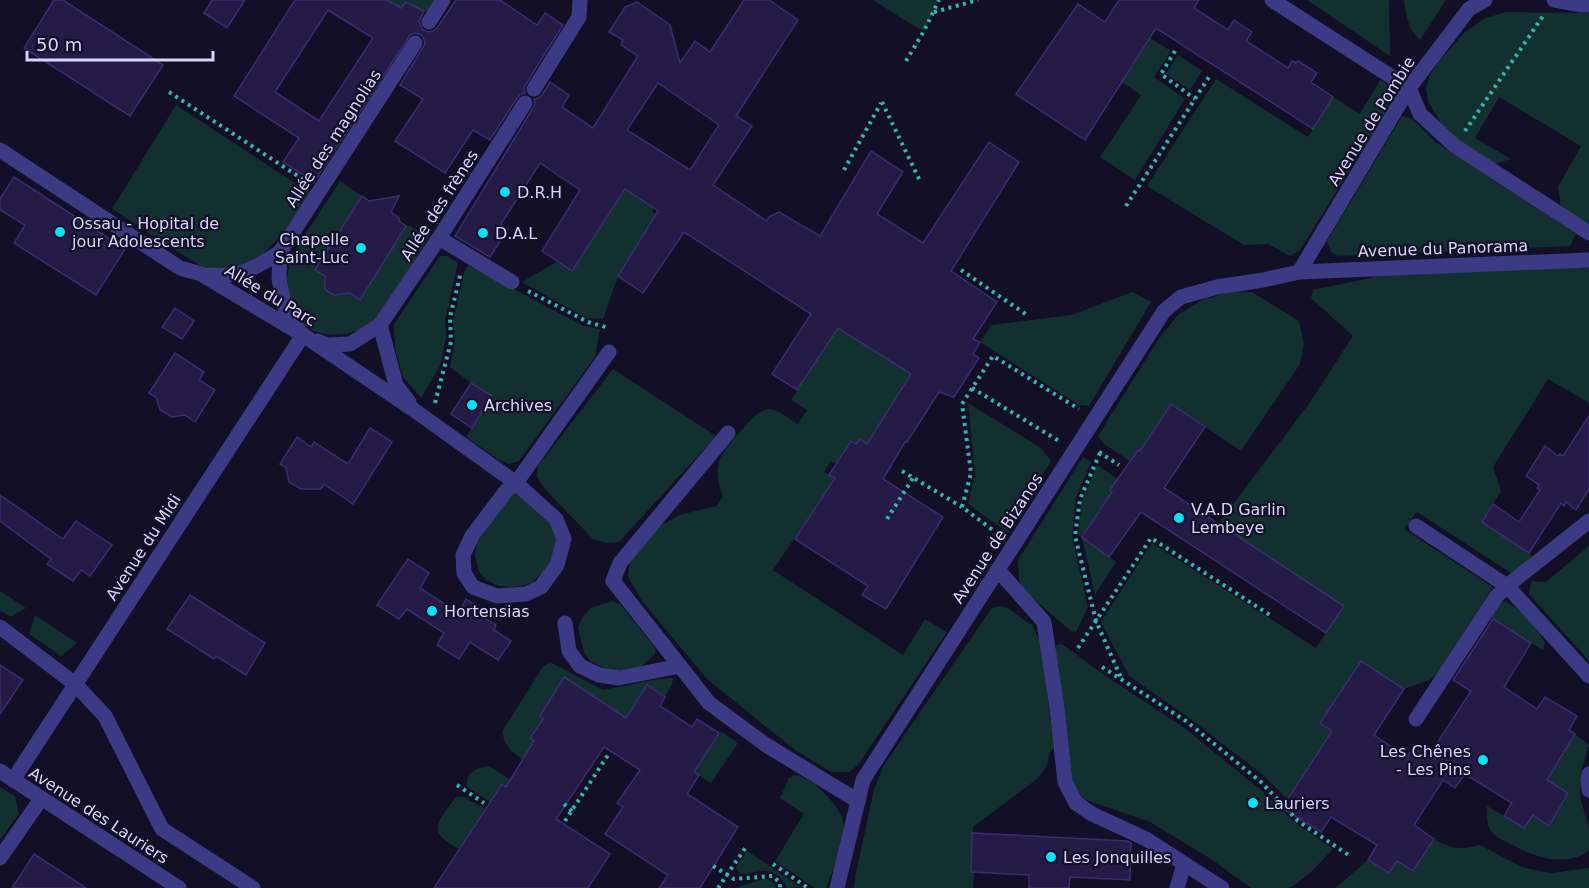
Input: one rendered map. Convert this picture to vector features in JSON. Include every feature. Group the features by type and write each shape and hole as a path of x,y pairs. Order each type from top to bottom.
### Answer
{"street":[{"path":"429,22 443,0"},
{"path":"534,89 579,17 580,0"},
{"path":"1272,0 1409,88 1420,114 1455,146 1589,232"},
{"name":"Avenue de Pombie","path":"1299,272 1409,88 1469,9 1485,0"},
{"path":"1549,6 1589,5"},
{"name":"Allée des magnolias","path":"280,252 415,43"},
{"name":"Allée des frènes","path":"380,325 452,219 525,103"},
{"name":"Allée du Parc","path":"0,150 180,267 201,274 303,335 430,421 516,483 556,519 564,539 557,565 541,586 526,594 497,596 473,586 464,573 463,555 472,537 506,491 516,483"},
{"path":"439,238 512,282"},
{"path":"201,274 225,277 256,268 280,252"},
{"path":"280,252 279,279 287,317 303,335 327,345 350,344 380,325 396,385 414,410"},
{"name":"Avenue du Panorama","path":"1263,280 1299,272 1589,260"},
{"name":"Avenue de Bizanos","path":"837,888 863,780 1164,311 1181,297 1217,287 1263,280"},
{"name":"Avenue du Midi","path":"14,780 303,335"},
{"path":"516,483 609,352"},
{"path":"728,433 620,563 613,581 709,703 766,745 858,801"},
{"path":"1416,719 1496,597 1589,521"},
{"path":"1416,526 1507,586 1589,676"},
{"path":"998,570 1044,622 1065,782 1076,803 1092,814 1146,839 1222,888"},
{"path":"565,623 569,651 580,666 598,675 619,678 680,666"},
{"path":"0,627 75,684 105,716 162,829 252,888"},
{"name":"Avenue des Lauriers","path":"0,771 179,888"},
{"path":"1589,774 1589,790"},
{"path":"0,858 41,799"},
{"path":"1177,888 1184,864"}],"path":[{"path":"906,61 939,0"},
{"path":"933,12 978,0"},
{"path":"1455,146 1549,6"},
{"path":"1175,51 1161,74 1195,99"},
{"path":"1126,206 1209,77"},
{"path":"168,92 320,190"},
{"path":"844,170 882,102 921,183"},
{"path":"430,421 451,342 450,317 465,254"},
{"path":"961,270 1027,315"},
{"path":"512,282 588,322 609,328"},
{"path":"962,507 971,473 962,404 993,356 1095,419"},
{"path":"972,388 1074,450"},
{"path":"1100,453 1080,499 1075,536 1096,621 1122,680"},
{"path":"902,471 962,507 1013,545"},
{"path":"887,519 913,477"},
{"path":"1078,648 1151,538 1273,617"},
{"path":"1102,667 1186,721 1261,782 1298,821 1350,856"},
{"path":"565,821 608,755"},
{"path":"457,784 484,803"},
{"path":"564,804 572,811"},
{"path":"718,888 746,847"},
{"path":"773,864 808,888"},
{"path":"713,866 734,879 773,876 780,883 780,888"}],"green space":[{"path":"387,0 437,0 430,12 401,8"},
{"path":"873,0 939,0 924,31"},
{"path":"1307,0 1389,0 1390,56"},
{"path":"1404,0 1446,0 1420,40 1410,27"},
{"path":"1505,12 1589,13 1589,224 1561,208 1558,187 1581,146 1499,97 1475,138 1511,159 1494,164 1459,140 1441,123 1428,101 1426,88 1430,75 1440,60 1465,32 1484,19"},
{"path":"1150,38 1171,51 1154,77 1185,99 1135,180 1100,157 1141,95 1122,82"},
{"path":"1178,55 1202,71 1190,90 1166,74"},
{"path":"1216,79 1308,137 1333,97 1360,114 1380,80 1390,90 1391,97 1386,112 1300,250 1290,256 1268,244 1244,245 1147,186"},
{"path":"176,105 310,193 284,232 261,256 229,271 202,267 112,209"},
{"path":"1402,116 1413,119 1434,141 1576,234 1570,246 1338,256 1331,252 1327,241"},
{"path":"340,181 362,196 315,269 326,279 325,287 329,292 350,293 360,300 406,226 429,237 381,316 364,328 346,334 329,335 313,331 302,324 294,312 287,278 291,256"},
{"path":"625,189 652,208 655,216 618,276 603,319 586,318 522,282 558,261 572,270"},
{"path":"440,256 447,256 458,263 445,320 446,338 440,366 421,398 403,377 395,349 394,324"},
{"path":"469,265 583,326 600,329 595,357 519,461 509,464 499,460 466,437 492,396 450,367 455,341 453,321 465,270"},
{"path":"1589,268 1589,403 1548,379 1493,467 1501,491 1482,522 1535,559 1514,575 1417,512 1404,529 1493,587 1439,671 1430,680 1404,689 1361,661 1320,723 1332,731 1293,791 1303,815 1263,775 1188,717 1129,676 1101,622 1152,543 1316,648 1343,606 1218,524 1308,405 1353,336 1311,298 1313,290 1394,273"},
{"path":"1233,291 1252,292 1299,321 1304,344 1300,364 1241,451 1171,404 1140,451 1138,450 1130,461 1104,444 1098,436 1158,340 1178,315 1202,300"},
{"path":"1132,292 1151,302 1089,406 1079,405 980,342 991,325 1072,315"},
{"path":"838,328 911,374 867,444 860,439 856,444 851,441 842,467 831,461 824,472 835,478 773,570 903,655 925,619 947,632 858,765 849,772 831,772 795,750 707,679 642,601 628,577 630,559 658,527 679,515 717,506 723,496 718,478 720,459 732,441 756,415 764,410 773,409 798,424 807,410 791,400"},
{"path":"613,369 716,436 619,542 606,543 593,539 545,489 537,477 538,466"},
{"path":"968,403 1041,448 1051,461 1008,533 968,504 975,474"},
{"path":"1083,457 1091,462 1076,498 1072,537 1088,607 1076,632 1071,631 1023,590 1019,580 1018,560"},
{"path":"1097,465 1118,479 1110,490 1112,492 1082,536 1116,562 1095,595 1082,537 1078,535 1082,501"},
{"path":"516,492 527,497 559,534 550,564 532,583 515,587 499,586 486,580 479,572 475,556 477,543 510,495"},
{"path":"1589,546 1589,661 1529,594 1531,581 1546,582"},
{"path":"0,591 26,608 11,617 0,610"},
{"path":"612,601 620,604 655,648 655,654 642,666 616,671 591,662 584,652 578,628 582,618 591,608"},
{"path":"1503,601 1521,612 1538,631 1545,643 1543,650 1490,617 1497,602"},
{"path":"999,606 1006,607 1032,625 1041,643 1054,748 1050,751 1047,766 1037,779 973,827 971,872 974,873 973,888 854,888 874,789 884,765 991,609"},
{"path":"35,615 77,643 61,656 29,634"},
{"path":"1062,644 1183,727 1261,790 1294,822 1333,849 1295,885 1288,888 1251,888 1211,859 1150,822 1081,798 1069,778 1054,650 1057,645"},
{"path":"552,663 603,690 673,678 665,697 647,685 630,720 564,677 540,716 543,719 531,738 534,741 523,760 506,744 503,730 542,668"},
{"path":"722,732 738,743 711,783 694,772 719,733"},
{"path":"1575,734 1589,745 1581,772 1580,797 1589,828 1589,851 1569,859 1549,859 1528,853 1495,836 1488,824 1487,806 1524,828 1533,815 1549,825 1568,794 1547,780"},
{"path":"489,766 560,812 555,819 502,784 490,802 467,787 470,774"},
{"path":"794,775 807,779 818,787 836,806 843,821 841,846 826,888 815,888 775,861 804,814 780,798 789,778"},
{"path":"0,787 15,796 19,814 0,840"},
{"path":"456,797 464,797 485,809 459,849 444,839 438,831 440,821"},
{"path":"1434,839 1456,848 1480,845 1524,868 1551,873 1589,868 1589,888 1335,888 1368,860 1389,873 1397,861 1413,871"},
{"path":"747,851 801,887 787,888 781,878 767,871 745,874 738,872 736,867"},
{"path":"764,879 773,883 776,888 735,888"}],"building":[{"path":"54,0 63,0 163,65 130,116 24,48"},
{"path":"212,0 245,0 227,28 204,13"},
{"path":"295,0 387,0 401,8 406,2 424,11 419,22 423,30 428,32 437,28 456,0 500,0 537,25 545,13 563,25 526,84 525,93 517,98 490,140 473,130 445,173 395,141 423,99 400,85 425,44 421,35 415,33 410,35 314,182 283,162 299,138 234,96","holes":["328,10 373,38 319,121 275,92"]},
{"path":"744,0 769,0 798,20 736,116 752,126 713,185 767,221 769,217 779,212 820,236 871,151 903,172 877,214 923,243 989,142 1019,162 951,271 997,302 973,339 980,342 973,354 979,358 954,397 939,392 883,479 943,517 886,609 862,595 868,586 795,539 835,478 829,475 851,441 856,444 860,439 867,444 911,374 838,328 797,390 772,374 811,314 684,232 643,293 618,276 658,211 625,189 572,271 542,251 580,190 540,163 501,224 508,229 490,257 455,236 533,108 534,99 542,95 550,82 569,95 562,107 593,128 638,56 621,45 623,40 609,32 625,7 637,2 670,25 680,63 695,41 710,52","holes":["658,83 719,125 690,170 627,130"]},
{"path":"1119,0 1199,0 1194,8 1228,30 1234,20 1252,32 1246,41 1288,68 1292,61 1296,63 1298,61 1317,73 1311,82 1333,97 1313,129 1156,28 1085,140 1016,94 1078,4 1105,22"},
{"name":"Ossau - Hopital de jour Adolescents","path":"14,177 125,249 96,295 14,243 25,225 0,210 0,199"},
{"name":"Chapelle Saint-Luc","path":"362,196 369,201 399,196 391,212 406,226 360,300 350,293 334,295 330,293 325,289 325,276 315,270"},
{"path":"175,308 194,321 182,339 162,327"},
{"path":"175,353 204,372 199,380 215,390 195,422 185,415 172,417 160,410 156,397 149,393"},
{"name":"Archives","path":"471,383 492,396 472,428 451,414"},
{"name":"V.A.D Garlin Lembeye","path":"1171,404 1205,427 1164,488 1344,606 1326,633 1141,512 1109,557 1082,537 1112,492 1110,490 1138,450 1140,451"},
{"path":"1589,416 1589,489 1576,510 1566,502 1564,506 1561,503 1529,553 1482,522 1493,504 1519,522 1540,490 1537,488 1539,485 1526,476 1545,446 1558,456 1560,454 1563,456"},
{"path":"370,428 392,442 353,504 324,484 321,489 301,489 289,482 286,468 280,464 297,437 311,447 314,442 348,464"},
{"path":"0,495 63,539 76,521 112,545 90,576 81,570 73,581 47,564 51,559 0,521"},
{"name":"Hortensias","path":"408,559 429,573 420,588 458,613 466,599 488,614 486,619 496,625 494,630 511,641 498,660 470,642 459,659 437,645 444,633 407,609 399,619 377,605"},
{"path":"190,595 265,643 246,675 216,656 214,659 167,629"},
{"name":"Les Chênes - Les Pins","path":"1493,619 1531,643 1504,687 1537,709 1545,697 1577,716 1569,730 1575,734 1547,780 1568,793 1549,826 1533,815 1524,828 1504,816 1512,803 1465,774 1455,788 1443,780 1414,825 1434,839 1413,871 1397,861 1389,873 1368,860 1377,845 1331,817 1321,832 1282,808 1332,731 1320,723 1361,661 1404,689 1374,735 1407,757 1415,744 1430,754 1471,691 1453,680"},
{"path":"0,665 23,680 0,714"},
{"path":"564,677 626,718 647,685 665,697 660,706 692,727 697,719 719,733 694,772 699,775 687,794 738,827 700,888 659,888 668,875 605,834 623,807 617,803 640,770 604,747 556,819 610,854 588,888 434,888 502,784 506,787 534,741 530,738 543,719 540,716"},
{"name":"Les Jonquilles","path":"972,833 1127,841 1131,843 1130,880 1070,877 1069,888 1029,888 1029,875 971,872"},
{"path":"34,854 86,888 12,888"}],"place":[{"name":"D.R.H","path":"505,192"},
{"name":"Ossau - Hopital de jour Adolescents","path":"60,232"},
{"name":"D.A.L","path":"483,233"},
{"name":"Chapelle Saint-Luc","path":"361,248"},
{"name":"Archives","path":"472,405"},
{"name":"V.A.D Garlin Lembeye","path":"1179,518"},
{"name":"Hortensias","path":"432,611"},
{"name":"Les Chênes - Les Pins","path":"1483,760"},
{"name":"Lauriers","path":"1253,803"},
{"name":"Les Jonquilles","path":"1051,857"}]}
